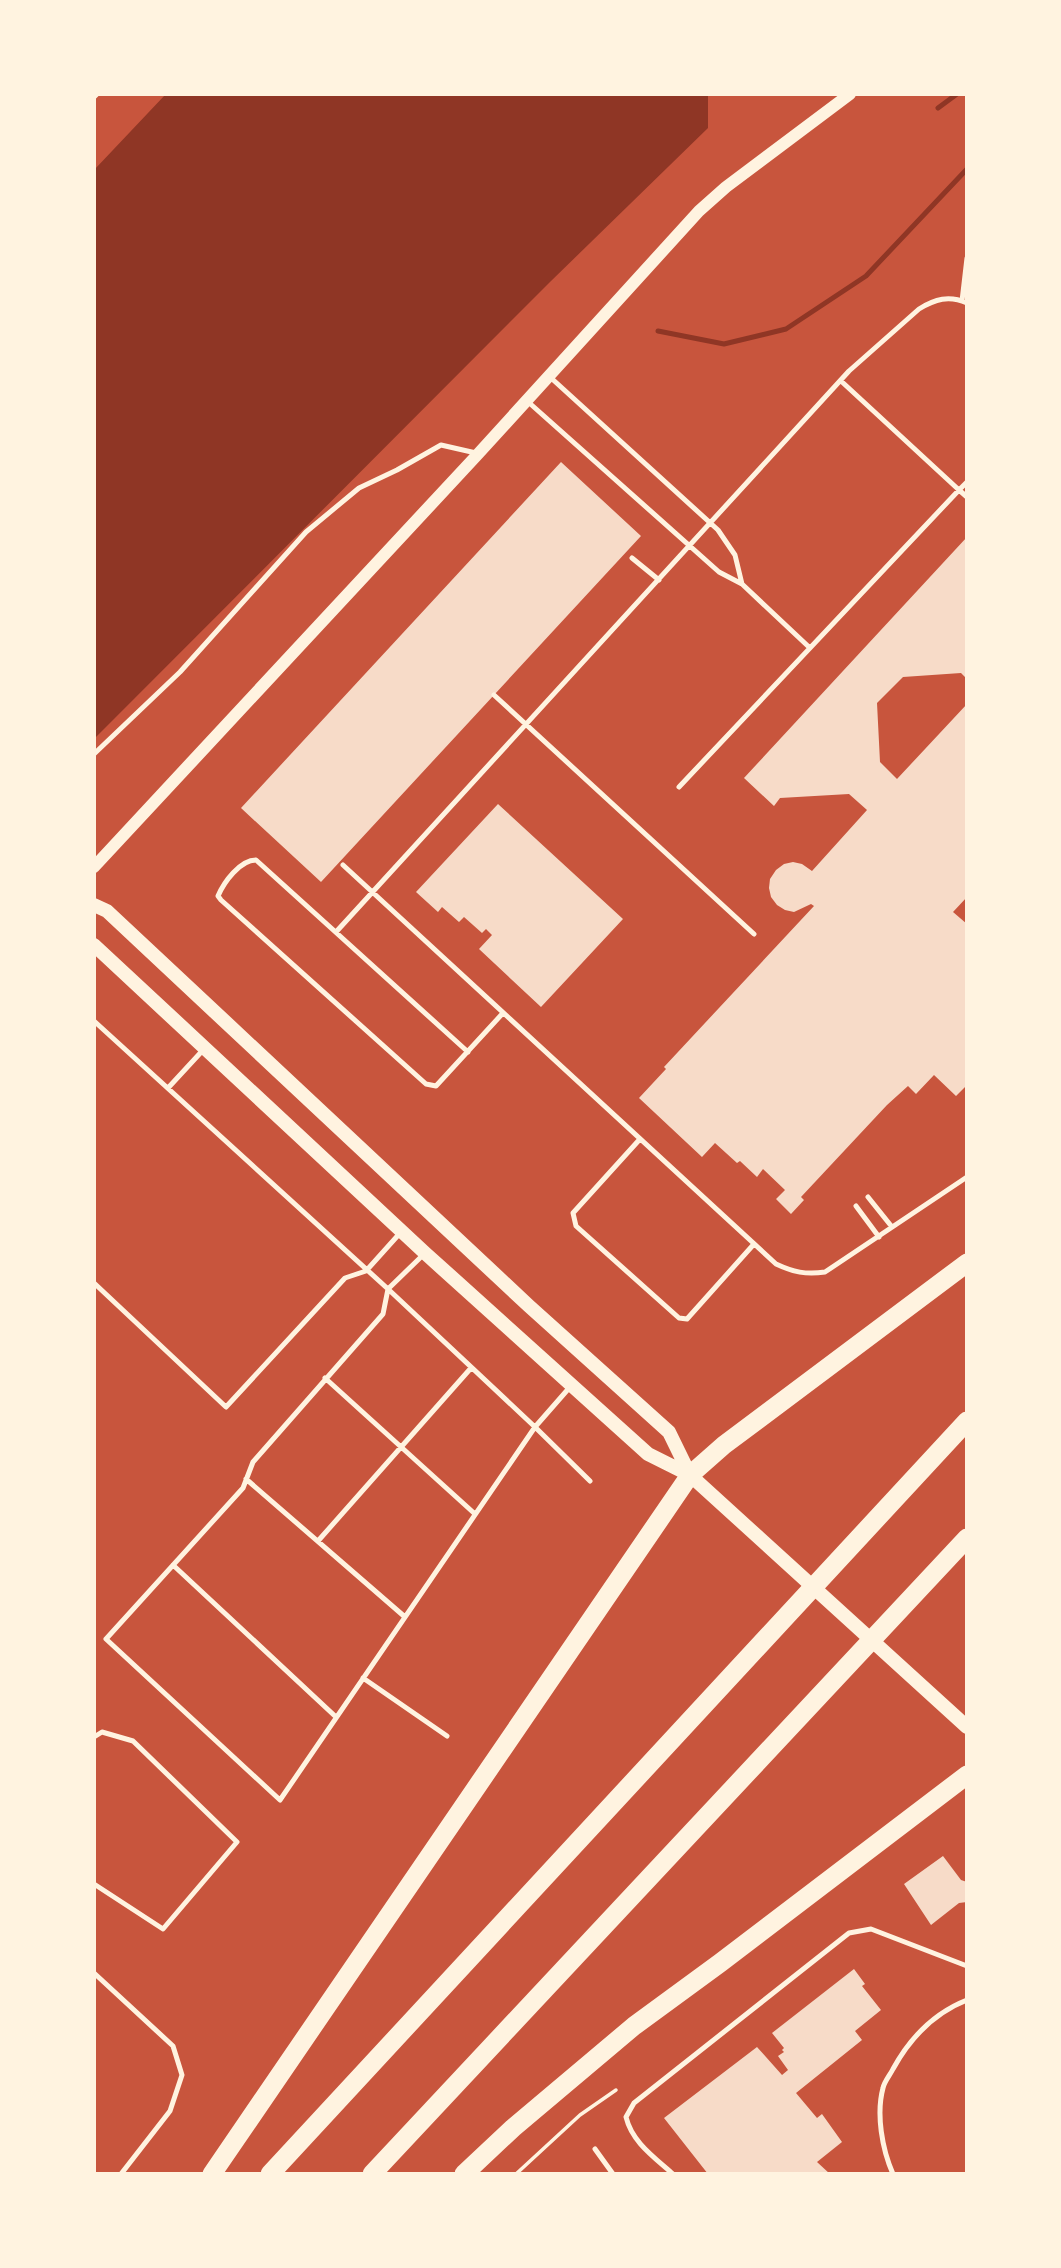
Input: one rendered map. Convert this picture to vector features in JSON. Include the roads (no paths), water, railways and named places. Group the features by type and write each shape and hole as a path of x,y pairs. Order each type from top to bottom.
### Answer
{"highway":[{"path":"212,2174 690,1475 724,1445 967,1263"},
{"path":"270,2174 967,1421"},
{"path":"372,2174 967,1538"},
{"path":"464,2174 513,2128 634,2026 967,1775"}],"main road":[{"path":"94,905 107,912 529,1306 669,1432 690,1475"},
{"path":"94,945 425,1253 648,1454 690,1475 967,1727"}],"street":[{"path":"94,867 478,454 699,211 726,187 850,94"}],"lane":[{"path":"336,932 841,381 919,309 944,298 964,302 967,258"},
{"path":"549,376 711,524 735,555 742,584"},
{"path":"841,381 967,497"},
{"path":"526,400 719,572 742,584 810,648"},
{"path":"94,754 180,672 306,532 359,488 441,446 478,454"},
{"path":"679,787 967,482"},
{"path":"632,558 659,580"},
{"path":"494,695 754,934"},
{"path":"468,1052 256,860 245,863 222,888 218,896 426,1084 436,1086 468,1052 503,1013"},
{"path":"343,865 775,1264 791,1272 825,1272 967,1177"},
{"path":"94,1021 388,1289 590,1481"},
{"path":"168,1088 205,1047"},
{"path":"640,1139 573,1213 576,1226 679,1318 687,1319 754,1244"},
{"path":"868,1197 892,1227"},
{"path":"856,1206 879,1237"},
{"path":"94,1283 226,1407 345,1278 366,1271 403,1230"},
{"path":"425,1253 388,1289 383,1314 253,1462 243,1488 106,1639 279,1800 535,1427 572,1384"},
{"path":"318,1541 471,1368"},
{"path":"325,1378 475,1514"},
{"path":"246,1479 405,1617"},
{"path":"173,1565 336,1717"},
{"path":"363,1678 447,1735"},
{"path":"94,1737 102,1732 133,1741 237,1842 163,1929 94,1884"},
{"path":"673,2174 640,2145 629,2129 626,2116 634,2103 849,1933 871,1929 967,1966"},
{"path":"94,1973 173,2046 182,2075 170,2111 121,2174"},
{"path":"893,2174 885,2151 880,2117 883,2087 904,2049 923,2027 951,2006 967,2000"},
{"path":"595,2149 613,2174"}],"waterway":[{"path":"938,108 957,94"},
{"path":"658,331 724,344 786,329 866,276 967,169"}]}
